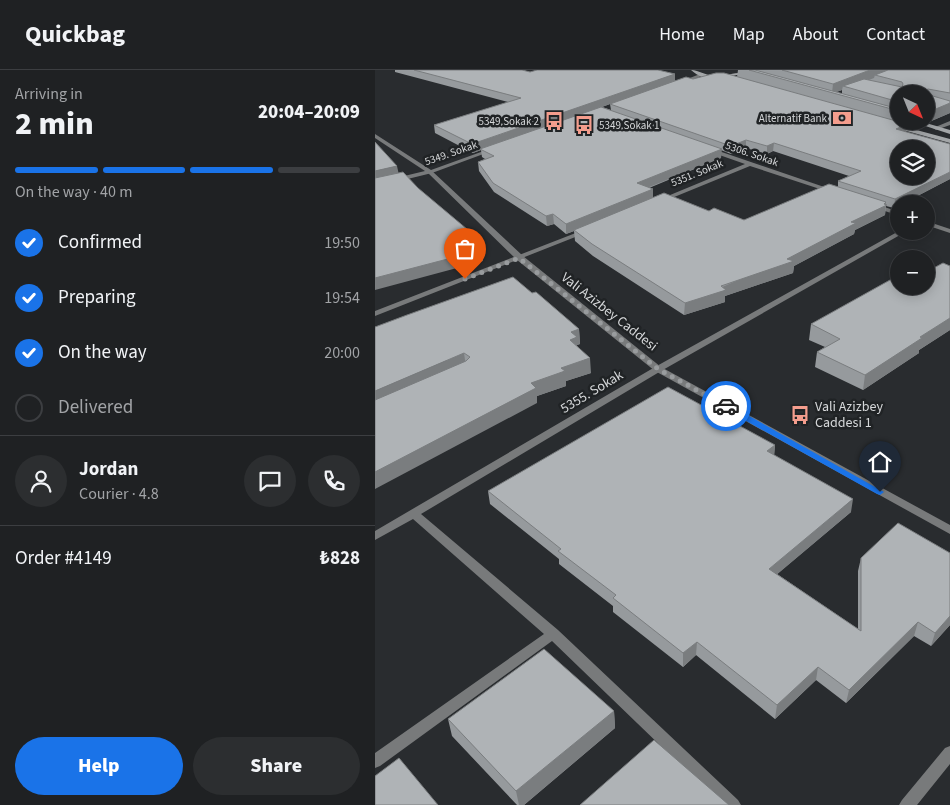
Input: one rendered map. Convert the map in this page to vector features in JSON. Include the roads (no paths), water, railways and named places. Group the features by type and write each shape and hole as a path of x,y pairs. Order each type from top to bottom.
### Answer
{"main road":[{"path":"693,70 702,75 725,77 742,82"},
{"path":"725,77 741,71 759,77"},
{"path":"888,124 950,141"},
{"path":"936,128 950,132"}],"street":[{"path":"674,85 702,75"},
{"path":"936,128 950,123"},
{"name":"Vali Azizbey Caddesi","path":"375,136 430,172 519,258 658,369 950,530"},
{"name":"5349. Sokak","path":"375,185 430,172 502,146"},
{"name":"5306. Sokak","path":"703,148 843,195"},
{"name":"5351. Sokak","path":"648,206 749,164"},
{"path":"861,201 890,211"},
{"path":"935,226 950,230"},
{"path":"375,314 593,228"},
{"name":"5355. Sokak","path":"375,536 658,369 890,239"},
{"path":"414,514 553,634 733,805"},
{"path":"375,761 553,634"},
{"path":"907,805 950,753"}],"place":[{"name":"Alternatif Bank","path":"842,118"},
{"name":"5349.Sokak 2","path":"554,121"},
{"name":"5349.Sokak 1","path":"584,125"},
{"name":"Vali Azizbey Caddesi 1","path":"800,415"}]}
